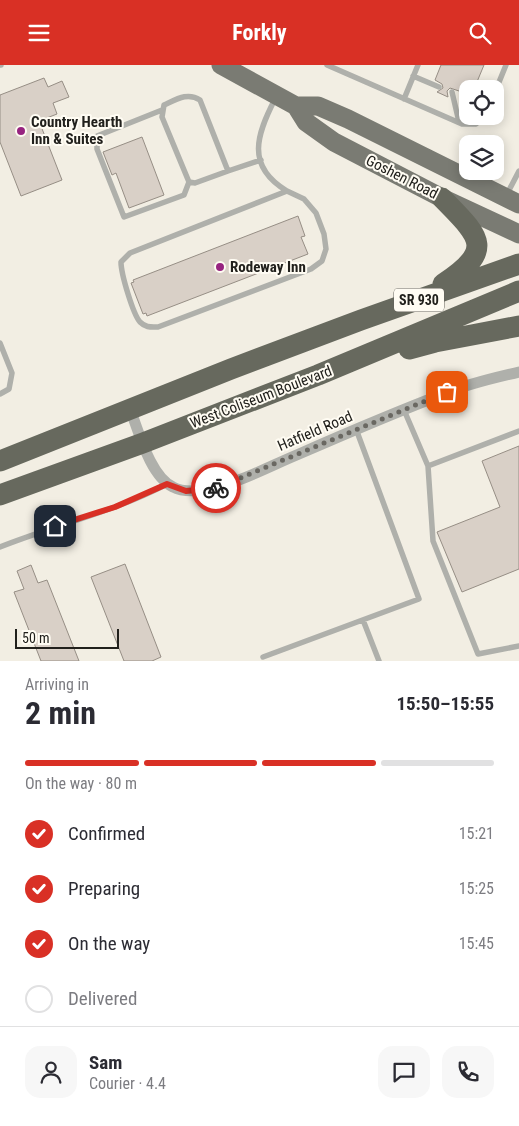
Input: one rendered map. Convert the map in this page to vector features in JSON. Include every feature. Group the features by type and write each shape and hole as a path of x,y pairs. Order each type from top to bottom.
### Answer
{"highway":[{"path":"419,300 468,266 475,258 478,247 467,224 442,198"},
{"name":"SR 930","path":"0,461 361,320 519,264"},
{"name":"West Coliseum Boulevard","path":"0,495 318,375 519,291"},
{"path":"318,375 435,342 519,326"}],"main road":[{"name":"Goshen Road","path":"230,67 296,106 306,122 334,142 442,198 519,234"},
{"name":"Goshen Road","path":"296,106 318,106 348,119 512,201"}],"street":[{"name":"Hatfield Road","path":"167,484 186,491 218,487 404,410 480,381 519,372"},
{"path":"130,409 142,443 155,469 167,484"}],"lane":[{"path":"327,65 458,122"},
{"path":"404,99 418,65"},
{"path":"500,80 506,65"},
{"path":"414,76 439,87"},
{"path":"452,92 458,122"},
{"path":"278,94 263,123 257,144 261,160 274,183 304,199 316,213 326,249 322,261 311,269 158,327 148,327 140,321 121,274 122,262 130,253 287,191"},
{"path":"162,110 98,135 97,149 124,217 184,195 189,182 165,126 162,110 164,105 186,96 194,96 200,100 228,171"},
{"path":"189,182 195,183 261,160"},
{"path":"512,201 519,171"},
{"path":"0,343 12,373 9,389 0,394"},
{"path":"404,410 428,466 433,541 478,654 519,646"},
{"path":"263,657 419,599 356,429"},
{"path":"428,466 519,431"},
{"path":"0,547 55,526 115,507 167,484"},
{"path":"363,620 379,661"}],"building":[{"path":"441,65 484,65 478,80 459,80 459,91 450,88 447,91 448,97 437,92 443,88 442,84 435,80"},
{"name":"Country Hearth Inn & Suites","path":"44,78 48,87 62,81 69,97 53,103 57,114 39,121 62,180 21,196 0,142 0,95"},
{"path":"142,137 164,195 129,208 116,173 112,175 103,152"},
{"name":"Rodeway Inn","path":"298,216 305,236 301,237 308,254 147,316 146,313 143,314 131,283 134,282 133,280"},
{"path":"519,446 519,569 462,592 437,532 500,507 482,461"},
{"path":"125,564 161,657 152,661 124,661 91,577"},
{"path":"31,565 38,583 47,580 79,661 41,661 14,592 24,589 17,571"}],"way so far":[{"path":"216,488 447,392"}],"place":[{"name":"Country Hearth Inn & Suites","path":"21,131"},
{"name":"Rodeway Inn","path":"220,267"}],"route":[{"path":"55,526 115,507 167,484 175,489 186,491 216,488"}]}
